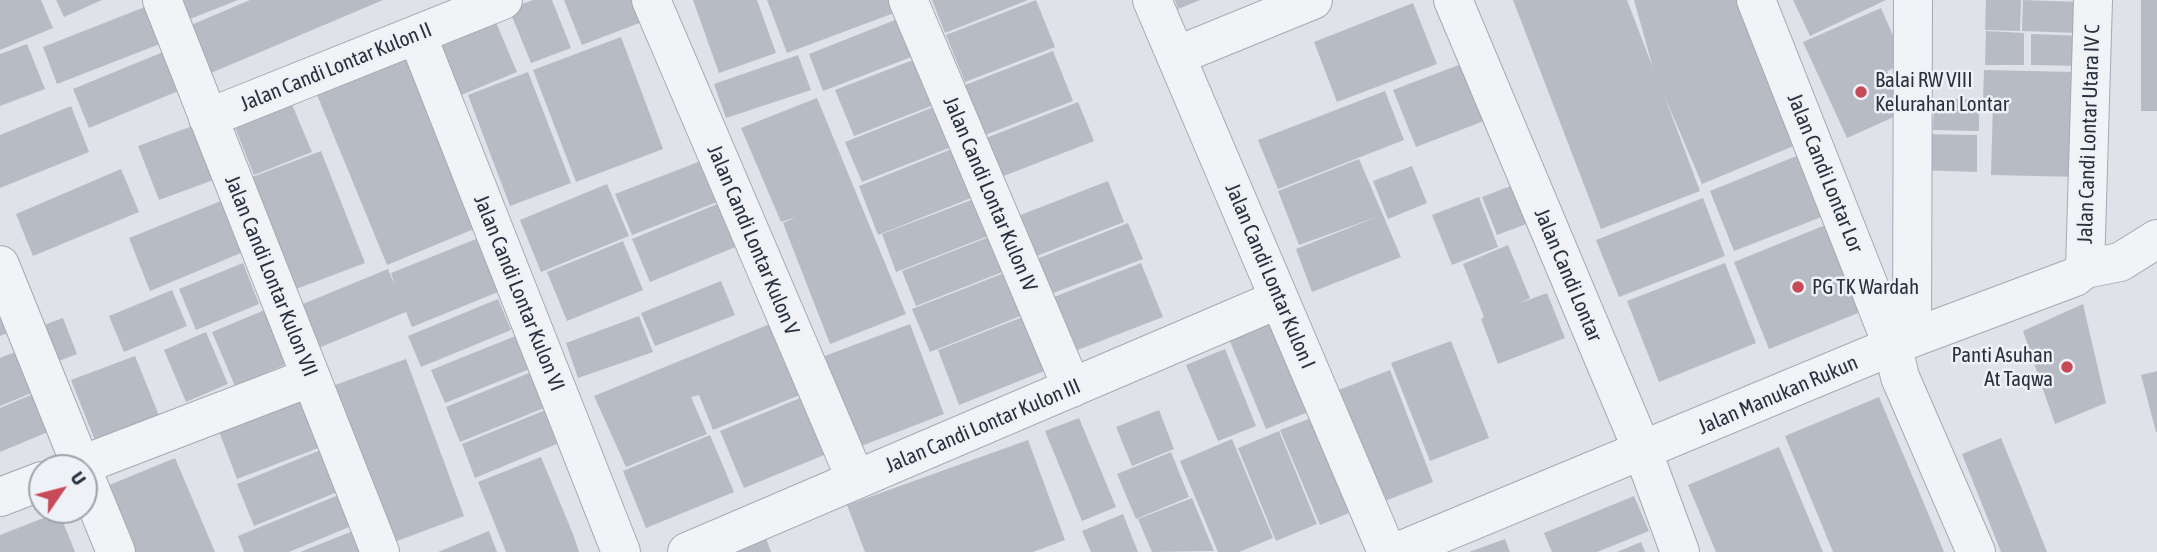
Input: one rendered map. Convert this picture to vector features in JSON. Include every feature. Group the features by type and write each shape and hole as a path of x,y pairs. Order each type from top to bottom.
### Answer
{"street":[{"name":"Jalan Candi Lontar Kulon VII","path":"162,0 380,552"},
{"name":"Jalan Candi Lontar Kulon II","path":"208,118 503,0"},
{"name":"Jalan Candi Lontar Kulon V","path":"651,0 856,480"},
{"name":"Jalan Candi Lontar Kulon IV","path":"908,0 1072,388"},
{"name":"Jalan Candi Lontar Kulon I","path":"1152,0 1387,552"},
{"path":"1176,56 1313,0"},
{"name":"Jalan Candi Lontar","path":"1453,0 1643,452 1680,552"},
{"name":"Jalan Candi Lontar Lor","path":"1756,0 1903,342"},
{"path":"1913,0 1900,377 1976,552"},
{"name":"Jalan Candi Lontar Utara IV C","path":"2085,269 2093,0"},
{"name":"Jalan Candi Lontar Kulon VI","path":"417,35 621,552"},
{"name":"Jalan Manukan Rukun","path":"1397,552 1903,342 2075,277 2085,269 2120,262 2157,239"},
{"path":"0,264 74,454"},
{"name":"Jalan Candi Lontar Kulon III","path":"687,552 1279,299"},
{"path":"98,462 311,377"},
{"path":"0,498 28,487"},
{"path":"98,509 117,552"}],"building":[{"path":"0,0 41,0 53,28 0,50"},
{"path":"56,0 102,0 64,17"},
{"path":"182,0 238,0 190,19"},
{"path":"250,0 383,0 211,73 191,25"},
{"path":"533,0 552,0 571,48 531,63 509,9"},
{"path":"564,0 633,0 642,22 582,45"},
{"path":"693,0 757,0 776,53 719,73"},
{"path":"767,0 889,0 894,13 787,53"},
{"path":"932,0 1028,0 945,33"},
{"path":"1036,0 1055,47 965,82 946,35"},
{"path":"1175,0 1200,0 1178,9"},
{"path":"1513,0 1627,0 1653,68 1634,0 1743,0 1803,142 1702,184 1664,95 1700,191 1601,229"},
{"path":"1793,0 1886,0 1810,36"},
{"path":"1986,0 2021,0 2020,31 1985,30"},
{"path":"2023,0 2079,2 2078,33 2022,31"},
{"path":"2141,0 2157,0 2157,111 2141,111"},
{"path":"1413,3 1437,64 1337,102 1314,42"},
{"path":"150,5 165,42 57,84 43,47"},
{"name":"Balai RW VIII Kelurahan Lontar","path":"1881,8 1905,63 1887,71 1905,112 1847,138 1803,42"},
{"path":"492,13 517,72 454,98 429,40"},
{"path":"905,16 919,54 823,91 809,54"},
{"path":"1986,31 2024,33 2024,65 1985,65"},
{"path":"2031,34 2085,36 2084,66 2031,65"},
{"path":"621,37 663,149 576,182 533,70"},
{"path":"27,44 45,89 0,106 0,54"},
{"path":"414,49 486,224 387,265 315,90"},
{"path":"168,50 183,89 89,128 73,89"},
{"path":"1053,51 1073,101 985,135 965,85"},
{"path":"798,55 811,90 726,118 714,84"},
{"path":"926,55 944,101 854,136 835,90"},
{"path":"1461,64 1484,121 1416,147 1393,90"},
{"path":"1984,70 2074,72 2080,177 1991,175 1993,102 1983,101"},
{"path":"528,72 571,183 510,206 468,95"},
{"path":"1385,91 1404,140 1278,189 1258,140"},
{"path":"817,98 906,314 830,344 783,223 796,217 781,222 741,128"},
{"path":"1934,99 1979,99 1979,131 1933,130"},
{"path":"291,102 312,152 254,175 234,125"},
{"path":"1078,102 1094,141 1001,177 986,138"},
{"path":"944,103 959,144 862,182 845,142"},
{"path":"71,106 89,152 0,188 0,135"},
{"path":"195,125 216,179 159,200 138,146"},
{"path":"1917,134 1977,135 1977,172 1916,170"},
{"path":"967,143 986,192 878,235 859,186"},
{"path":"321,151 365,263 291,291 247,179"},
{"path":"1799,155 1824,216 1734,251 1710,191"},
{"path":"714,156 730,197 632,235 615,194"},
{"path":"1359,159 1401,257 1312,292 1296,249 1379,216 1299,245 1278,191"},
{"path":"1412,166 1427,203 1388,219 1373,181"},
{"path":"121,169 139,212 33,256 16,214"},
{"path":"1108,181 1124,222 1034,257 1018,216"},
{"path":"607,184 629,236 541,272 520,220"},
{"path":"1513,185 1529,223 1497,235 1482,197"},
{"path":"987,194 1001,231 896,272 882,234"},
{"path":"1479,197 1498,247 1452,265 1432,215"},
{"path":"732,198 750,241 650,282 632,239"},
{"path":"1703,198 1725,256 1619,297 1596,240"},
{"path":"226,199 248,250 150,291 129,238"},
{"path":"1128,223 1143,259 1048,295 1034,260"},
{"name":"PG TK Wardah","path":"1828,224 1863,311 1769,349 1734,262"},
{"path":"1002,232 1015,267 916,306 902,271"},
{"path":"476,239 498,292 412,327 406,312 316,349 298,306 388,269 395,286 391,273"},
{"path":"623,241 643,290 567,321 547,272"},
{"path":"1508,245 1530,298 1520,303 1547,293 1565,338 1498,364 1481,319 1484,317 1463,264"},
{"path":"243,263 259,304 196,330 179,289"},
{"path":"1141,263 1163,317 1075,351 1054,297"},
{"path":"1725,263 1756,343 1659,382 1627,301"},
{"path":"1017,268 1033,311 930,352 912,309"},
{"path":"721,281 735,315 655,346 641,313"},
{"path":"172,290 187,326 124,352 109,316"},
{"path":"498,299 511,330 421,367 408,336"},
{"path":"0,302 12,331 0,336"},
{"name":"Panti Asuhan At Taqwa","path":"2083,304 2106,403 2055,424 2023,331"},
{"path":"272,307 294,361 235,386 212,332"},
{"path":"1028,315 1049,369 959,405 938,350"},
{"path":"639,316 653,352 578,378 566,343"},
{"path":"63,318 77,354 46,366 33,329"},
{"path":"782,319 805,393 713,430 699,395 691,397 707,434 626,467 594,396"},
{"path":"1275,320 1313,410 1266,429 1229,339"},
{"path":"910,324 944,414 856,448 822,357"},
{"path":"528,331 542,364 445,403 431,370"},
{"path":"206,332 228,384 186,402 164,350"},
{"path":"1451,341 1489,438 1430,461 1391,363"},
{"path":"25,348 41,389 0,406 0,358"},
{"path":"1225,349 1256,426 1218,441 1186,365"},
{"path":"135,356 160,418 96,443 71,380"},
{"path":"406,359 464,516 389,544 330,387"},
{"path":"539,369 554,404 460,442 446,407"},
{"path":"1390,370 1433,482 1375,505 1331,393"},
{"path":"2157,371 2157,432 2156,432 2141,375"},
{"path":"298,389 321,447 237,479 215,421"},
{"path":"40,391 55,429 0,452 0,408"},
{"path":"805,396 829,453 744,488 720,431"},
{"path":"1879,397 1944,552 1833,552 1785,436"},
{"path":"558,405 571,438 475,478 462,444"},
{"path":"1159,410 1174,449 1132,466 1116,427"},
{"path":"1327,412 1366,506 1320,525 1280,430"},
{"path":"1079,418 1116,507 1082,521 1045,431"},
{"path":"1279,431 1317,524 1276,541 1238,448"},
{"path":"710,435 734,492 646,528 623,471"},
{"path":"2001,438 2047,552 2001,552 1962,454"},
{"path":"1232,439 1273,538 1239,552 1218,552 1180,461"},
{"path":"1028,440 1065,540 1033,552 865,552 847,505"},
{"path":"1779,447 1823,552 1716,552 1688,485"},
{"path":"323,449 340,491 254,526 237,484"},
{"path":"1171,452 1189,497 1136,519 1117,474"},
{"path":"541,457 579,552 506,552 478,482"},
{"path":"175,458 215,552 135,552 107,486"},
{"path":"341,494 354,525 289,552 244,552 238,536"},
{"path":"1634,496 1649,531 1597,552 1552,552 1544,533"},
{"path":"1192,498 1214,551 1152,552 1138,519"},
{"path":"1123,514 1138,552 1091,552 1082,531"},
{"path":"28,524 64,524 75,552 0,552 0,535"},
{"path":"353,531 361,552 300,552"},
{"path":"489,531 497,552 438,552"},
{"path":"766,538 771,552 730,552"},
{"path":"1505,539 1510,552 1469,552"},
{"path":"1641,542 1645,552 1617,552"}],"place":[{"name":"Balai RW VIII Kelurahan Lontar","path":"1861,92"},
{"name":"PG TK Wardah","path":"1798,287"},
{"name":"Panti Asuhan At Taqwa","path":"2067,367"}]}
